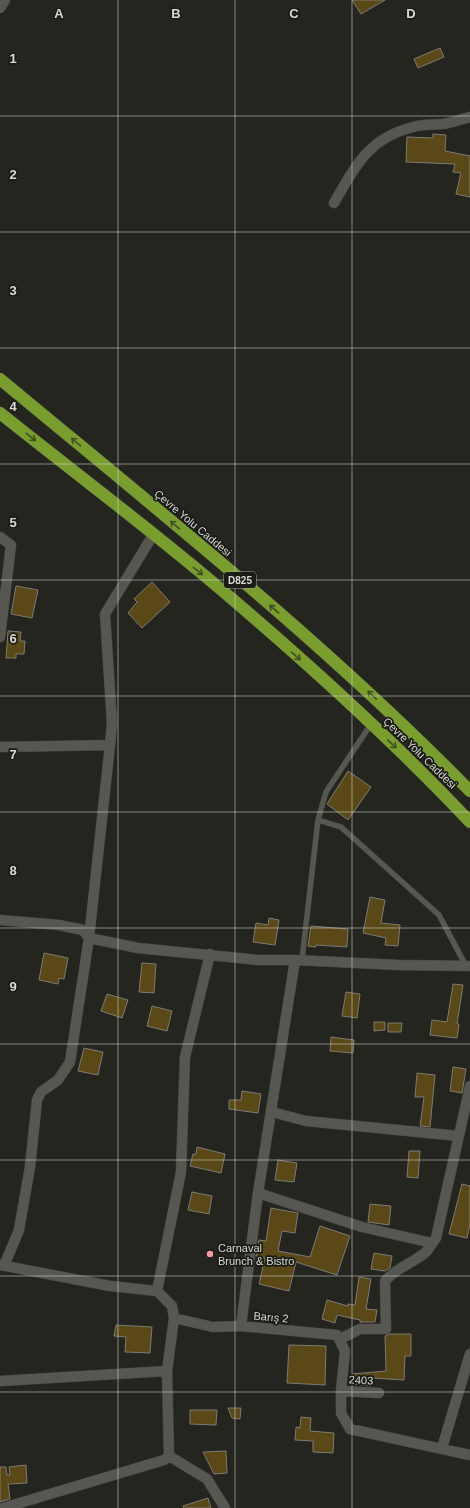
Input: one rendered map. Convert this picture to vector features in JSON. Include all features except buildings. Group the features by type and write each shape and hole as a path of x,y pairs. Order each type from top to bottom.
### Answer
{"highway":[{"name":"Çevre Yolu Caddesi","path":"0,379 224,566 358,682 470,791"},
{"name":"Çevre Yolu Caddesi","path":"0,413 210,580 341,695 428,778 470,822"}],"street":[{"path":"0,8 5,0"},
{"path":"334,203 359,160 377,143 394,133 414,126 446,124 470,117"},
{"path":"153,535 105,614 112,722 89,938 70,1062 58,1080 41,1092 37,1100 30,1167 19,1230 2,1265 110,1286 157,1291 172,1306 174,1318 167,1371 169,1456"},
{"path":"0,537 12,545 0,637"},
{"path":"0,747 110,745"},
{"path":"0,920 59,925 83,930 89,938 138,948 259,960 468,966"},
{"path":"157,1291 181,1172 185,1057 210,954"},
{"path":"241,1326 258,1193 298,960"},
{"path":"470,1086 444,1193 436,1238 428,1250 419,1258 393,1272 385,1281 386,1329 360,1328 340,1339 345,1351 341,1391 341,1413 350,1429 470,1455"},
{"path":"272,1112 306,1121 459,1136"},
{"path":"258,1193 362,1227 432,1243"},
{"name":"Barış 2","path":"174,1318 213,1327 241,1326 337,1335 340,1339"},
{"path":"442,1448 470,1354"},
{"path":"0,1381 167,1371"},
{"name":"2403","path":"341,1391 378,1393"},
{"path":"3,1508 164,1460 169,1456"},
{"path":"169,1456 207,1479 225,1508"}],"lane":[{"path":"298,960 318,820 326,792 371,724"},
{"path":"318,820 341,827 439,915 468,966"}],"place":[{"name":"Carnaval Brunch & Bistro","path":"210,1254"}]}
